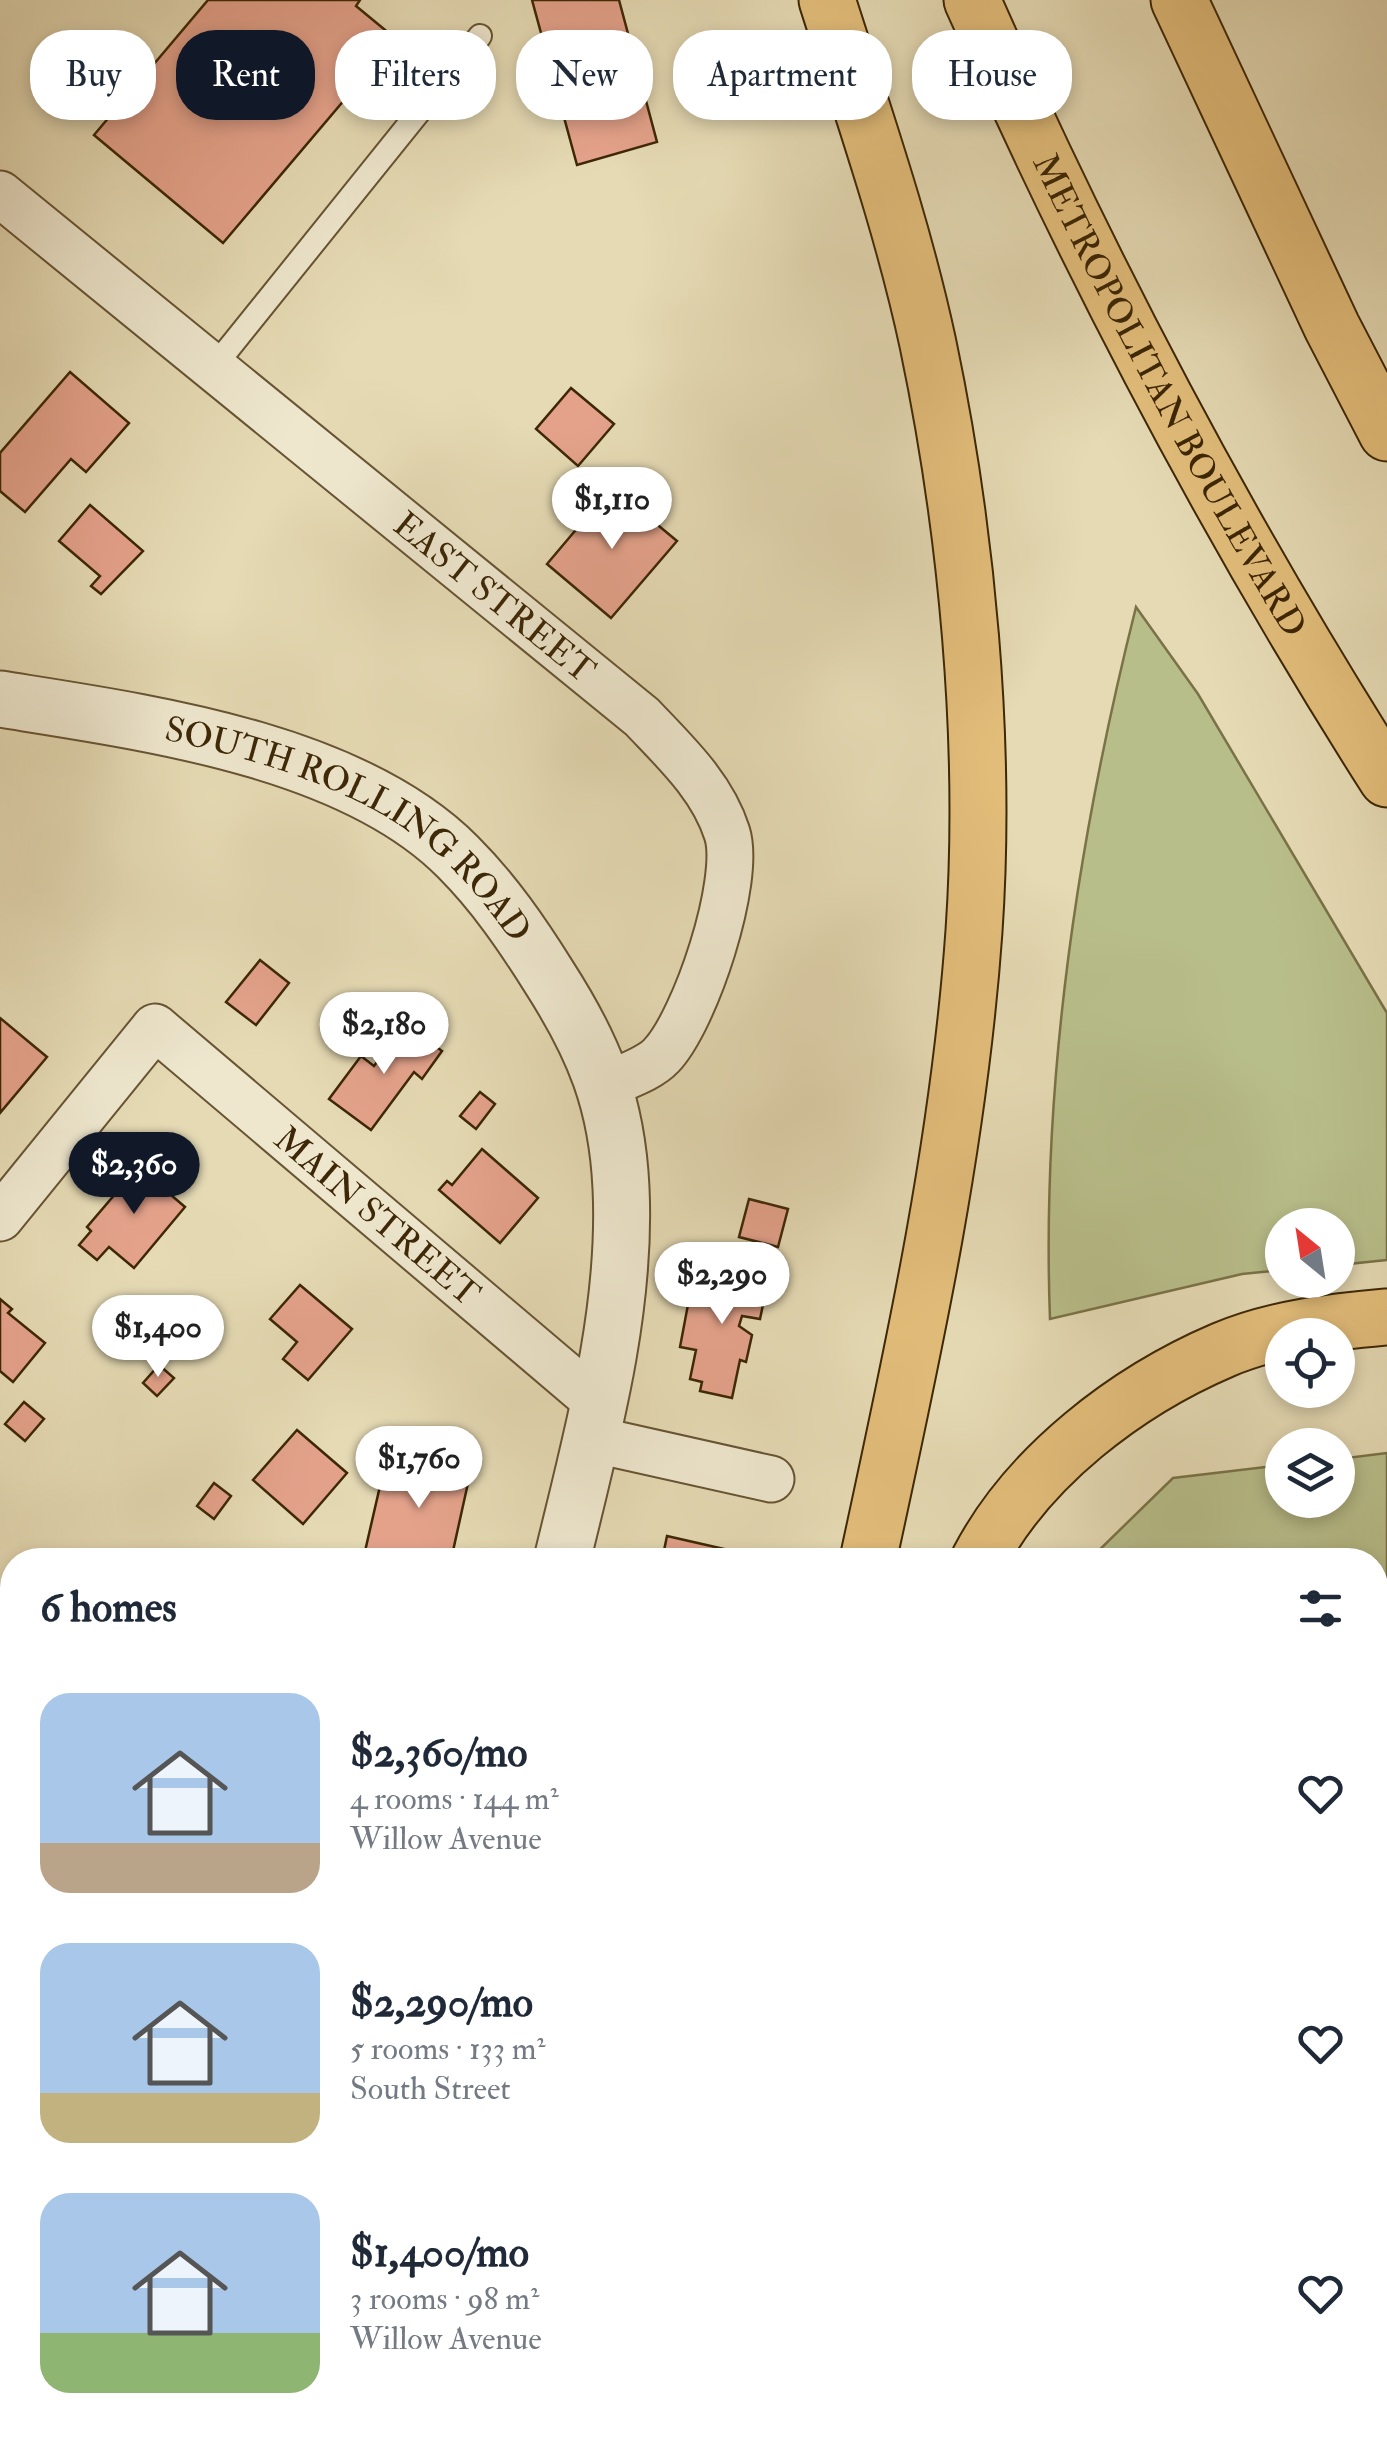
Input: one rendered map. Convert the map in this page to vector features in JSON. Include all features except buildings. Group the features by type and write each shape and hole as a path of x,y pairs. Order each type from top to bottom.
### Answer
{"highway":[{"path":"826,0 882,173 928,343 954,500 968,640 976,786 974,928 960,1082 931,1266 871,1548"},
{"name":"METROPOLITAN BOULEVARD","path":"972,0 1020,109 1175,420 1387,779"},
{"path":"1179,0 1332,327 1387,433"},
{"path":"988,1548 1050,1466 1123,1405 1224,1350 1310,1325 1387,1317"}],"street":[{"name":"EAST STREET","path":"0,194 642,716 713,800 729,837 729,873 705,980 660,1058 607,1085"},
{"name":"SOUTH ROLLING ROAD","path":"0,699 252,747 326,774 395,810 456,854 516,923 566,1004 607,1085 621,1188 618,1274 595,1421 565,1548"},
{"name":"MAIN STREET","path":"0,1218 154,1027 595,1421 772,1479"}],"lane":[{"path":"214,368 413,120"}],"green space":[{"path":"1136,607 1198,694 1387,1013 1387,1260 1355,1263 1355,1208 1265,1208 1265,1272 1050,1319 1051,1139 1058,1050 1081,871"},
{"path":"1387,1453 1387,1548 1101,1548 1173,1478 1265,1467 1265,1518 1355,1518 1355,1457"}]}
